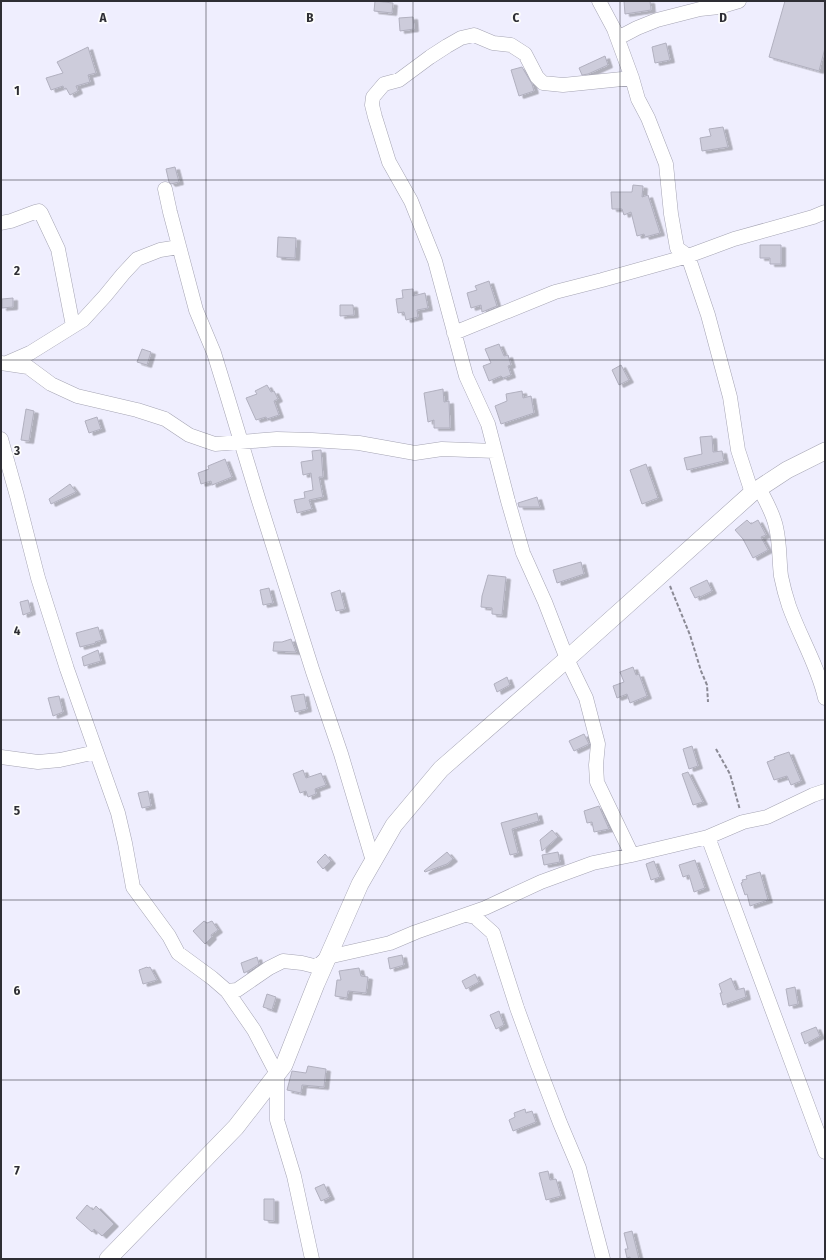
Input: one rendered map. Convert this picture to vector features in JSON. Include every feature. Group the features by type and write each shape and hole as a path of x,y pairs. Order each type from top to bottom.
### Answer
{"street":[{"path":"599,1 618,38 638,99 648,118 666,164 671,214 677,248 688,256 708,315 730,397 738,450 756,491 769,505 776,527 780,553 781,576 789,605 802,640 821,681 825,698"},
{"path":"618,38 657,20 700,9 719,7 739,1"},
{"path":"632,78 564,85 543,83 536,77 525,54 511,45 493,43 474,35 461,38 447,46 400,80 384,84 376,92 373,97 372,104 389,162 411,201 435,261 466,376 488,424 523,553 545,602 566,659 586,698 598,744 596,765 597,782 632,855"},
{"path":"165,189 196,310 214,353 313,672 341,754 373,861"},
{"path":"1,223 39,211 41,213 58,249 73,326"},
{"path":"454,333 555,292 688,256 734,239 813,217 825,212"},
{"path":"4,363 30,353 83,320 137,259 160,250 179,247"},
{"path":"28,367 30,353"},
{"path":"4,363 28,367 51,384 77,396 137,410 165,419 189,435 215,444 277,439 359,444 416,453 442,449 495,451"},
{"path":"1,439 38,578 67,669 118,813 133,887 169,936 178,953 227,991 254,1030 277,1074 277,1120 294,1176 312,1259"},
{"path":"108,1259 236,1127 284,1064 360,884 394,825 441,769 756,491 787,470 825,451"},
{"path":"1,757 38,762 60,760 96,752"},
{"path":"227,991 237,990 269,968 283,961 314,966 320,964 328,957 390,943 416,932 485,908 541,882 593,863 708,837 743,822 767,817 813,795 825,791"},
{"path":"708,837 825,1152"},
{"path":"466,915 475,917 493,933 517,1008 537,1063 579,1168 603,1259"}],"path":[{"path":"664,572 690,635 707,685 708,702"},
{"path":"716,749 730,774 743,822"}],"building":[{"path":"375,1 393,3 392,13 374,11"},
{"path":"624,1 650,1 651,10 625,14"},
{"path":"785,1 825,1 825,48 819,71 769,57"},
{"path":"413,17 414,29 400,31 399,18"},
{"path":"666,43 670,60 655,63 652,47"},
{"path":"88,47 96,73 88,75 90,82 76,86 78,91 70,95 63,86 51,90 46,78 63,73 57,62"},
{"path":"605,56 608,65 588,74 582,75 579,68"},
{"path":"522,67 532,84 534,91 519,96 511,70"},
{"path":"723,127 728,147 702,151 700,138 711,136 709,129"},
{"path":"175,167 179,182 171,184 169,182 166,169"},
{"path":"633,185 643,186 642,197 648,195 660,233 645,237 644,234 637,236 631,212 624,215 622,209 612,209 611,192 632,192"},
{"path":"278,237 296,238 295,258 277,257"},
{"path":"760,245 781,245 781,264 770,264 770,258 760,258"},
{"path":"489,281 497,306 482,312 481,305 471,308 467,293 477,290 475,286"},
{"path":"413,289 413,296 425,293 428,308 417,310 418,317 406,320 404,312 398,313 396,299 403,298 402,290"},
{"path":"13,298 13,307 2,308 2,299"},
{"path":"340,305 353,305 354,315 340,316"},
{"path":"499,344 504,356 508,355 511,365 508,366 511,375 503,378 501,376 489,381 483,366 491,363 485,349"},
{"path":"142,349 151,352 147,365 137,362"},
{"path":"621,365 629,380 619,385 612,370"},
{"path":"267,385 271,392 274,391 278,399 274,401 279,415 267,419 266,417 256,420 246,398 257,394 255,391"},
{"path":"443,389 444,402 449,401 450,428 434,428 434,420 428,422 424,393"},
{"path":"522,391 523,398 531,396 534,413 501,424 495,406 507,401 506,394"},
{"path":"26,409 34,411 29,441 21,440"},
{"path":"97,417 101,429 89,433 85,421"},
{"path":"712,436 713,452 722,451 724,461 687,470 684,458 702,454 700,437"},
{"path":"321,450 323,477 319,477 323,497 309,500 312,509 297,513 294,500 305,498 304,492 313,490 311,473 303,475 301,462 313,460 312,451"},
{"path":"225,459 232,477 212,485 211,481 201,484 198,473 209,469 208,466"},
{"path":"646,464 658,498 642,504 630,470"},
{"path":"70,484 76,492 51,504 49,499"},
{"path":"537,497 540,507 519,507 518,503"},
{"path":"747,520 751,524 758,520 766,535 761,537 768,550 753,558 743,539 735,530"},
{"path":"581,562 584,574 557,583 553,570"},
{"path":"488,575 506,577 502,615 492,614 492,608 481,607 482,596"},
{"path":"707,580 712,591 695,598 690,588"},
{"path":"269,588 273,603 263,605 260,590"},
{"path":"340,590 345,609 336,611 331,593"},
{"path":"28,600 31,612 23,615 20,602"},
{"path":"98,627 102,640 80,647 76,633"},
{"path":"291,639 296,652 273,651 274,642 282,642"},
{"path":"98,650 101,661 84,666 82,657"},
{"path":"633,667 636,675 639,674 647,696 630,703 627,694 617,698 613,686 624,682 620,672"},
{"path":"507,677 510,685 497,692 494,684"},
{"path":"304,694 307,709 295,712 291,696"},
{"path":"59,696 63,712 53,716 48,698"},
{"path":"584,734 589,744 574,751 569,741"},
{"path":"692,746 698,766 689,769 683,749"},
{"path":"789,752 801,781 791,785 787,776 774,780 767,762 775,759 774,757"},
{"path":"303,770 306,778 321,773 326,785 315,789 316,794 308,797 306,791 300,793 293,774"},
{"path":"688,772 703,802 693,805 682,774"},
{"path":"148,791 151,806 142,808 138,793"},
{"path":"599,806 609,829 594,832 592,822 587,823 584,811"},
{"path":"537,813 539,821 512,829 518,853 510,855 501,823"},
{"path":"552,830 558,837 542,851 540,840"},
{"path":"447,852 453,859 447,864 425,872 424,871"},
{"path":"558,852 560,862 544,865 542,855"},
{"path":"325,854 331,861 323,869 317,862"},
{"path":"695,860 705,888 694,892 689,875 683,877 679,865"},
{"path":"654,861 660,877 651,880 646,864"},
{"path":"760,872 768,900 750,906 747,894 745,895 741,883 743,882 742,880 747,879 746,876"},
{"path":"204,921 207,923 212,921 218,930 211,935 212,937 205,944 193,931"},
{"path":"402,955 404,965 390,969 388,958"},
{"path":"257,957 259,964 244,973 241,963"},
{"path":"150,967 157,980 143,984 139,970"},
{"path":"359,968 361,976 368,977 366,993 348,991 347,998 335,996 337,980 341,980 339,971"},
{"path":"475,974 479,982 466,989 462,981"},
{"path":"731,978 736,990 744,988 746,997 723,1005 720,993 722,993 719,984"},
{"path":"795,987 798,1004 789,1006 786,989"},
{"path":"267,994 276,997 272,1010 263,1007"},
{"path":"499,1011 504,1025 496,1029 490,1015"},
{"path":"816,1027 820,1036 805,1044 801,1033"},
{"path":"308,1066 326,1069 324,1087 302,1085 301,1093 287,1090 292,1071 306,1073"},
{"path":"525,1109 526,1113 532,1111 536,1122 513,1131 509,1120 515,1117 514,1113"},
{"path":"548,1171 550,1180 556,1179 561,1196 546,1200 539,1173"},
{"path":"324,1184 330,1197 321,1201 315,1188"},
{"path":"264,1199 274,1199 274,1221 264,1220"},
{"path":"87,1205 93,1210 96,1206 114,1224 102,1236 94,1229 92,1232 76,1218"},
{"path":"632,1231 639,1259 630,1259 630,1257 627,1258 625,1249 628,1249 624,1233"}]}
